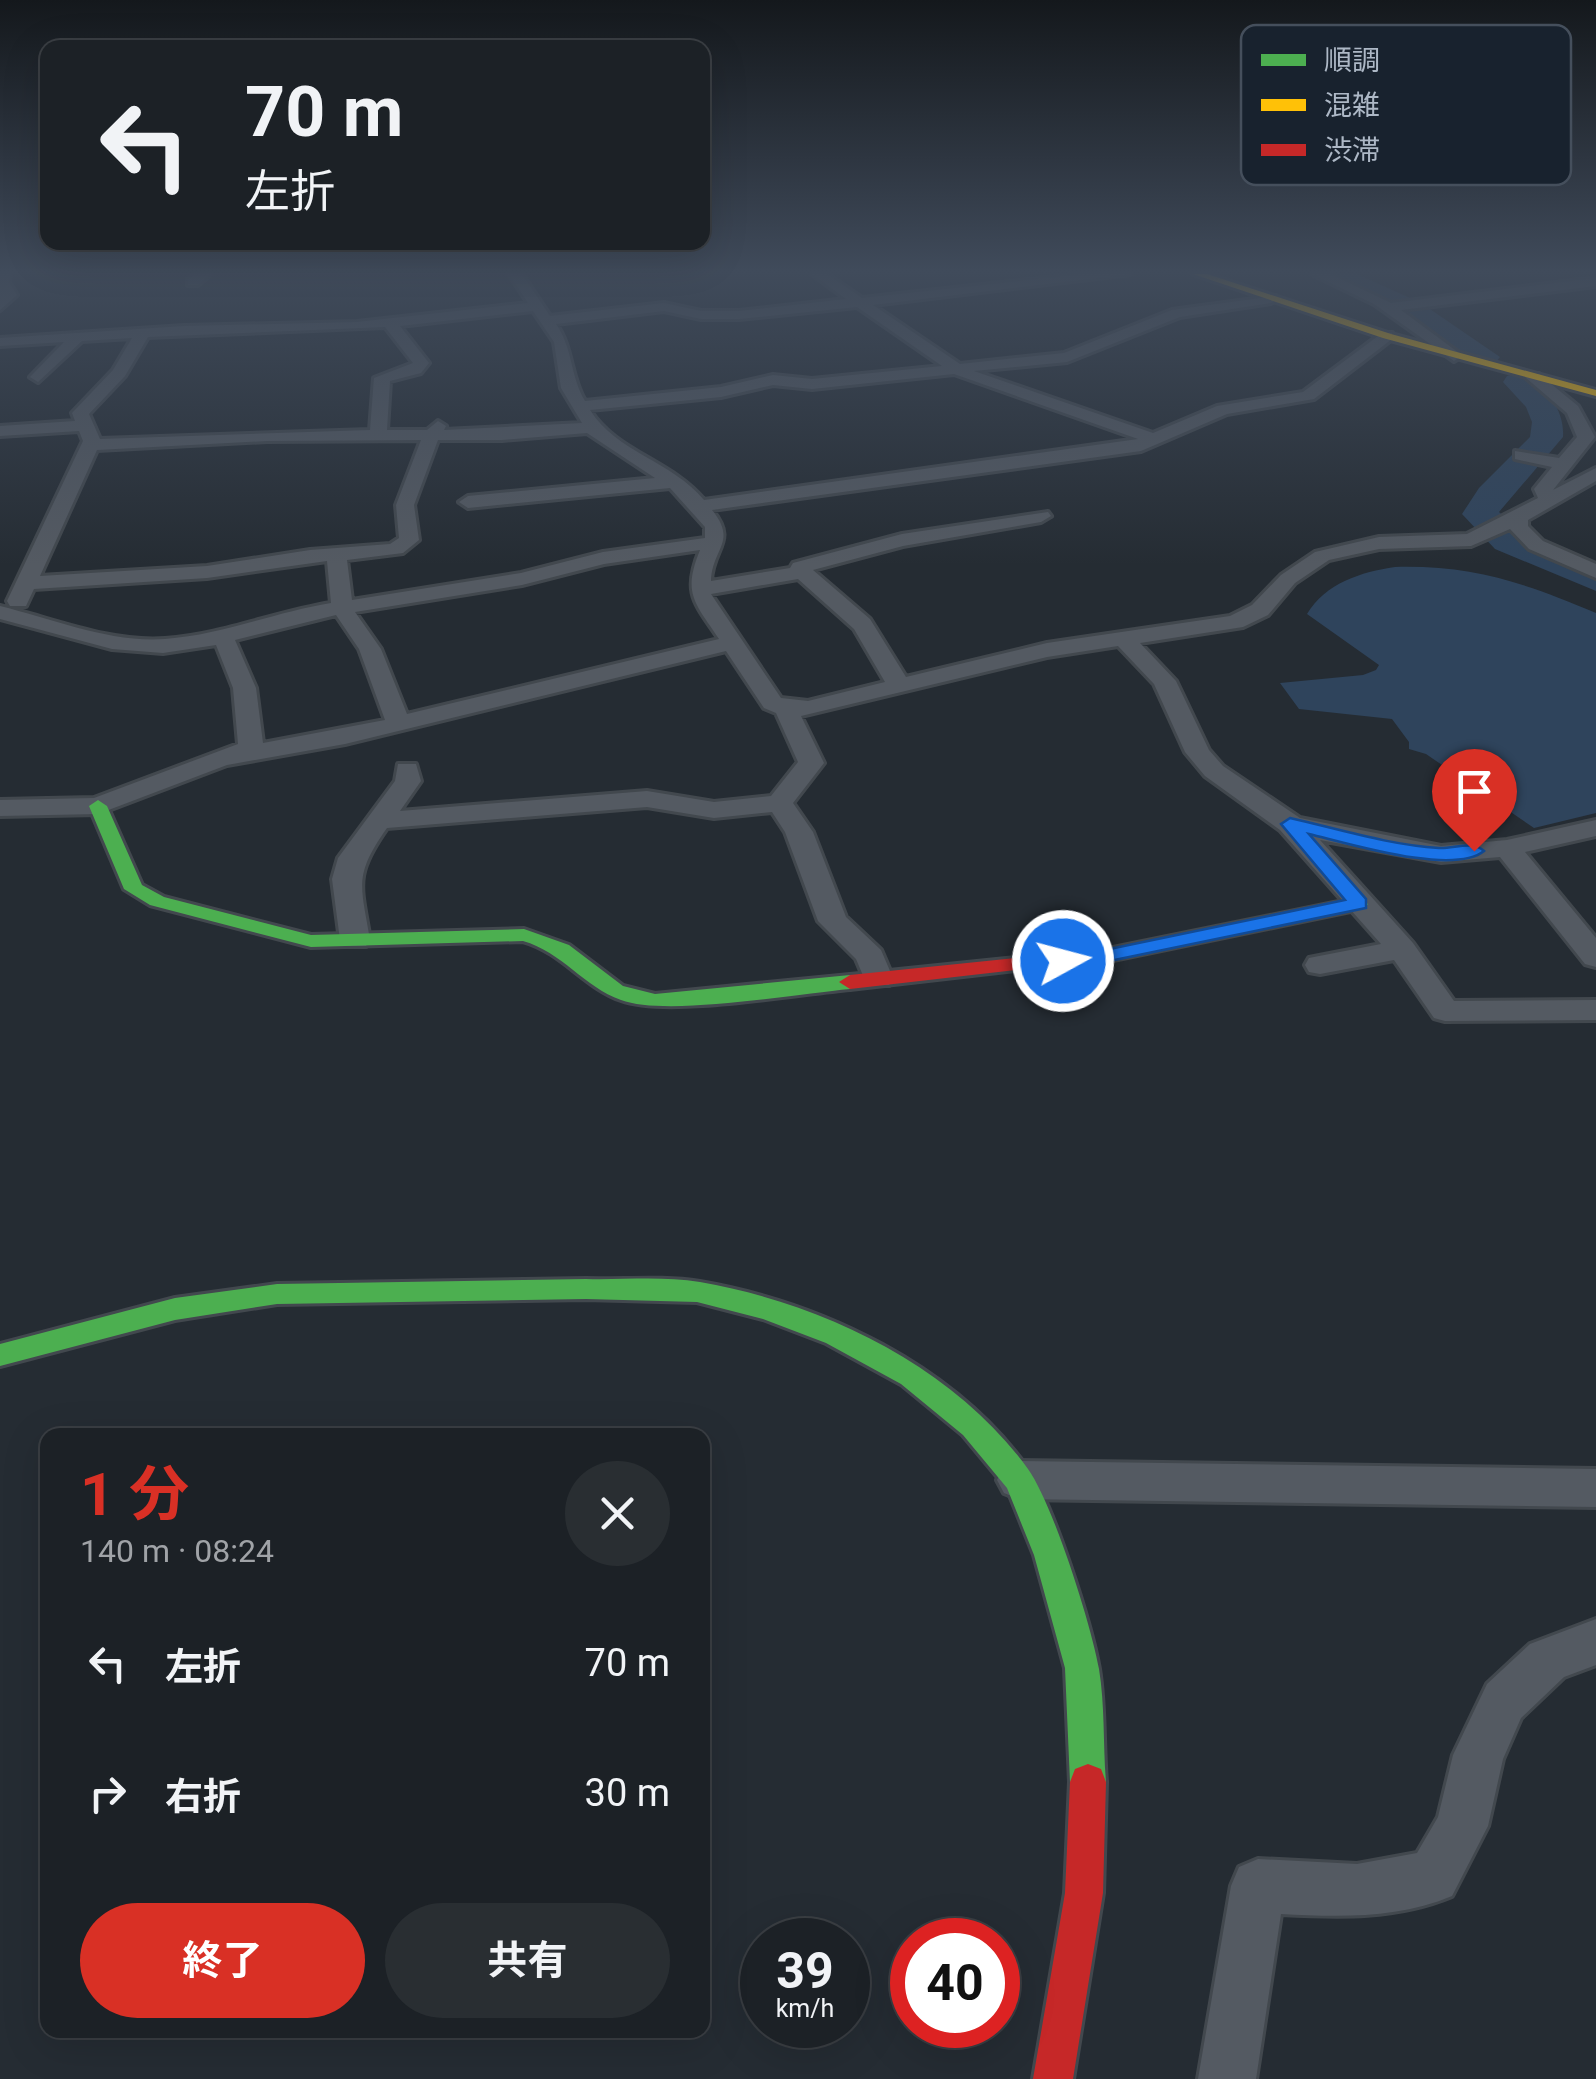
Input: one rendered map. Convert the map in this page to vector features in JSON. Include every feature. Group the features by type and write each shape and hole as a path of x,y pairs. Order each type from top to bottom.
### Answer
{"street":[{"path":"38,377 44,371"},
{"path":"120,371 80,412 87,436 26,583 5,615 132,645 163,646 222,637 342,608 461,591 603,558 710,543"},
{"path":"378,434 382,378 412,371"},
{"path":"566,371 569,388 607,442 675,482 715,526 716,535 710,543 700,590 772,703 786,709 808,708 1047,650 1249,618 1310,562 1338,550 1379,544 1456,543 1512,520 1596,473"},
{"path":"581,406 710,393 763,381 812,384 938,371"},
{"path":"964,371 1154,439"},
{"path":"700,506 1122,449 1223,410 1308,396 1341,371"},
{"path":"1513,371 1596,393"},
{"path":"1532,376 1582,419 1586,437 1543,489 1548,499"},
{"path":"0,431 87,436 378,434 434,430 525,434 594,427"},
{"path":"26,583 207,572 396,549 409,540 404,512 434,430"},
{"path":"1521,455 1562,464"},
{"path":"474,522 467,499 675,482"},
{"path":"898,684 884,661 881,646 800,567 902,540 1041,516"},
{"path":"1512,520 1536,544 1596,572"},
{"path":"336,555 342,608 370,649 400,724"},
{"path":"700,590 802,572"},
{"path":"222,637 232,650 245,688 251,745 244,753"},
{"path":"1123,638 1164,681 1198,752 1214,771 1290,824 1402,949 1446,1012 1596,1010"},
{"path":"0,808 98,806 244,753 302,746 400,724 732,643"},
{"path":"376,821 636,799 714,810 779,803 811,762 786,709"},
{"path":"355,940 346,879 352,858 408,781 407,770"},
{"path":"779,803 800,832 833,922 870,956 878,978"},
{"path":"98,806 134,890 157,901 278,936 311,941 524,935 550,940 572,953 606,989 626,999 675,999 1100,957 1358,904"},
{"path":"1290,824 1441,854 1507,848 1596,828"},
{"path":"1507,848 1596,958"},
{"path":"1320,966 1402,949"},
{"path":"0,1356 175,1309 276,1294 586,1289 697,1292 766,1308 836,1335 911,1376 973,1426 1018,1480 1050,1554 1082,1668 1088,1782 1084,1892 1052,2079"},
{"path":"1018,1480 1596,1488"},
{"path":"1227,2079 1258,1886 1357,1891 1434,1878 1462,1826 1478,1755 1504,1701 1546,1660 1596,1642"}],"water":[{"path":"1395,567 1449,569 1498,578 1596,613 1596,813 1534,828 1426,754 1409,749 1409,742 1392,719 1299,709 1280,683 1363,675 1379,665 1307,614 1324,594 1345,581"}],"waterway":[{"path":"1518,382 1540,404 1548,422 1546,437 1537,451 1491,495 1480,514 1508,541 1596,579"}],"traffic: fast":[{"path":"98,806 134,889 157,901 311,941 524,935 562,950 615,990 655,1001 850,982"},
{"path":"1113,954 1358,904"},
{"path":"0,1355 175,1309 277,1294 586,1289 697,1292 767,1309 836,1335 911,1376 973,1426 1019,1480 1050,1555 1082,1668 1088,1782"}],"traffic: slow":[{"path":"1515,371 1596,393"}],"traffic: jam":[{"path":"850,982 1113,954"},
{"path":"1053,2079 1084,1893 1088,1782"}],"route":[{"path":"1063,961 1100,957 1358,904 1290,824 1391,847 1441,854 1474,851"}]}
